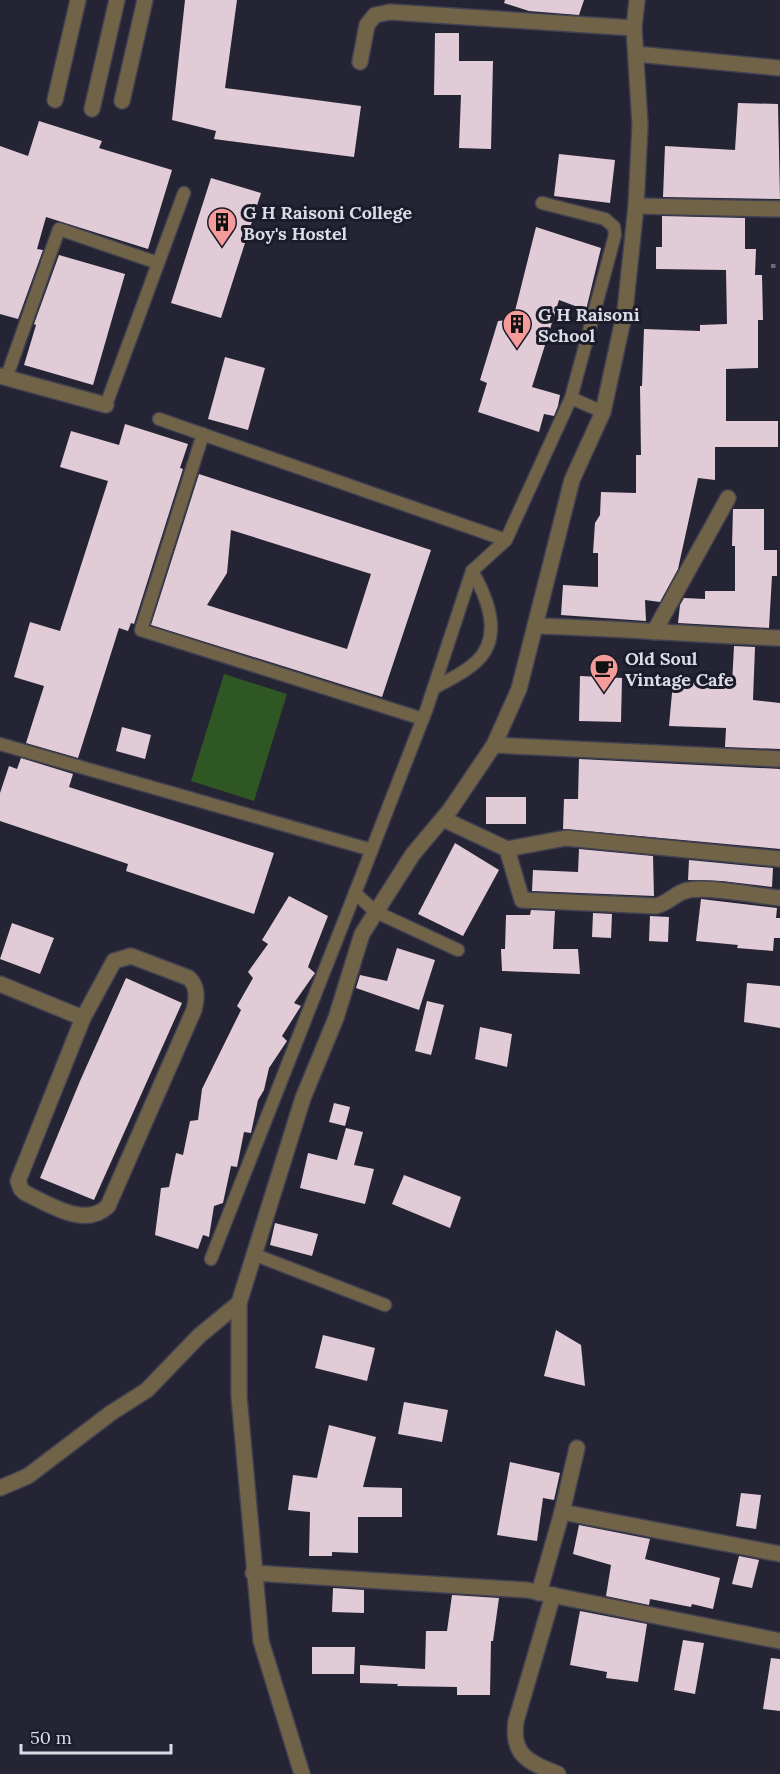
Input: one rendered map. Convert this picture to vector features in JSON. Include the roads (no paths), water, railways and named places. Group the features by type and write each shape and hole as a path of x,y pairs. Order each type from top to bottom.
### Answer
{"street":[{"path":"55,100 78,0"},
{"path":"92,109 117,0"},
{"path":"122,101 145,0"},
{"path":"302,1774 261,1641 253,1573 239,1396 239,1303 303,1098 336,1018 362,933 413,854 443,819 494,745 519,689 572,480 603,412 625,311 636,206 640,125 634,28 637,0"},
{"path":"360,62 367,25 375,15 390,12 634,28"},
{"path":"636,54 780,68"},
{"path":"636,206 780,209"},
{"path":"3,376 106,405"},
{"path":"654,632 728,498"},
{"path":"535,626 600,627 780,638"},
{"path":"494,745 780,759"},
{"path":"443,819 507,849 566,838 780,859"},
{"path":"507,849 522,900 656,906 665,904 678,893 697,889 780,898"},
{"path":"130,956 189,978 194,984 196,1000 194,1010 108,1206 100,1214 90,1216 72,1214 25,1193 18,1181 83,1018 114,961 123,957 130,956"},
{"path":"0,984 83,1018"},
{"path":"0,1488 28,1476 111,1413 147,1390 199,1336 239,1303"},
{"path":"558,1774 529,1762 519,1751 514,1736 577,1448"},
{"path":"562,1512 780,1554"},
{"path":"253,1573 527,1590 780,1641"}],"lane":[{"path":"106,405 184,193"},
{"path":"211,1259 423,719 472,571 506,540 571,398 615,235 614,226 605,219 542,202"},
{"path":"3,376 59,229 158,263"},
{"path":"571,398 603,412"},
{"path":"159,419 506,540"},
{"path":"203,434 141,630 423,719"},
{"path":"434,688 478,661 490,638 490,620 485,594 472,571"},
{"path":"0,744 372,850"},
{"path":"355,893 376,912 458,950"},
{"path":"253,1254 385,1305"}],"place":[{"name":"G H Raisoni College Boy's Hostel","path":"222,248"},
{"name":"G H Raisoni School","path":"517,350"},
{"name":"Old Soul Vintage Cafe","path":"604,694"}]}
